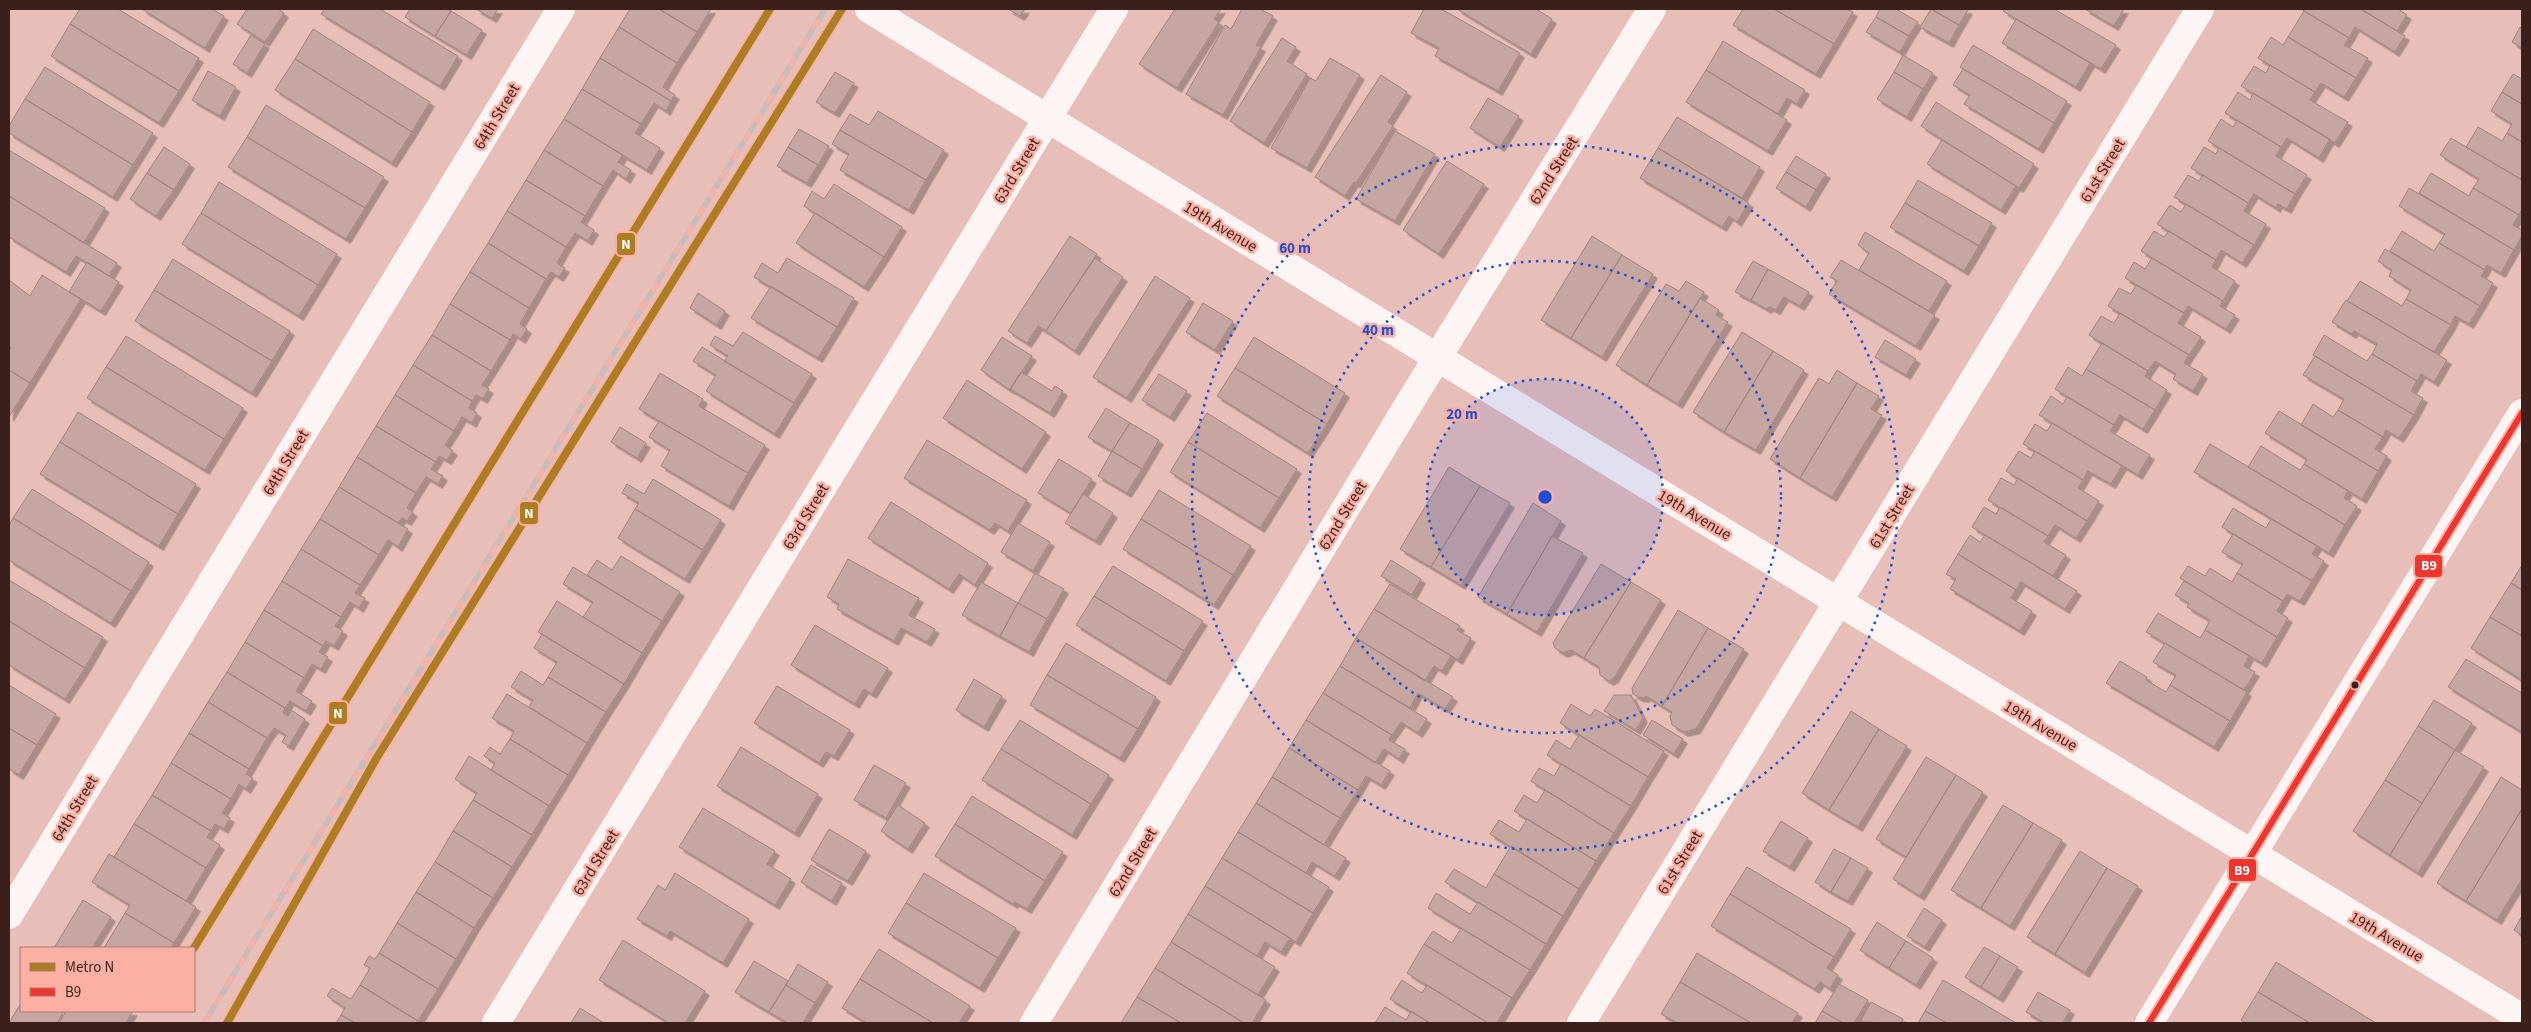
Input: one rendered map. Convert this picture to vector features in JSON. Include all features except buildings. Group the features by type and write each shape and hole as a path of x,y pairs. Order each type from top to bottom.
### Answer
{"street":[{"name":"64th Street","path":"9,915 561,9"},
{"name":"63rd Street","path":"496,1023 1114,9"},
{"name":"62nd Street","path":"1034,1023 1437,358 1652,9"},
{"name":"61st Street","path":"1581,1023 2200,9"},
{"name":"19th Avenue","path":"871,10 1047,120 2522,1018"},
{"path":"2149,1023 2522,413"}],"railway":[{"path":"204,1023 825,9"}],"metro line":[{"name":"N","path":"195,947 770,9"},
{"name":"N","path":"227,1023 376,759 842,9"}],"transit line":[{"name":"B9","path":"2149,1023 2522,413"}]}
